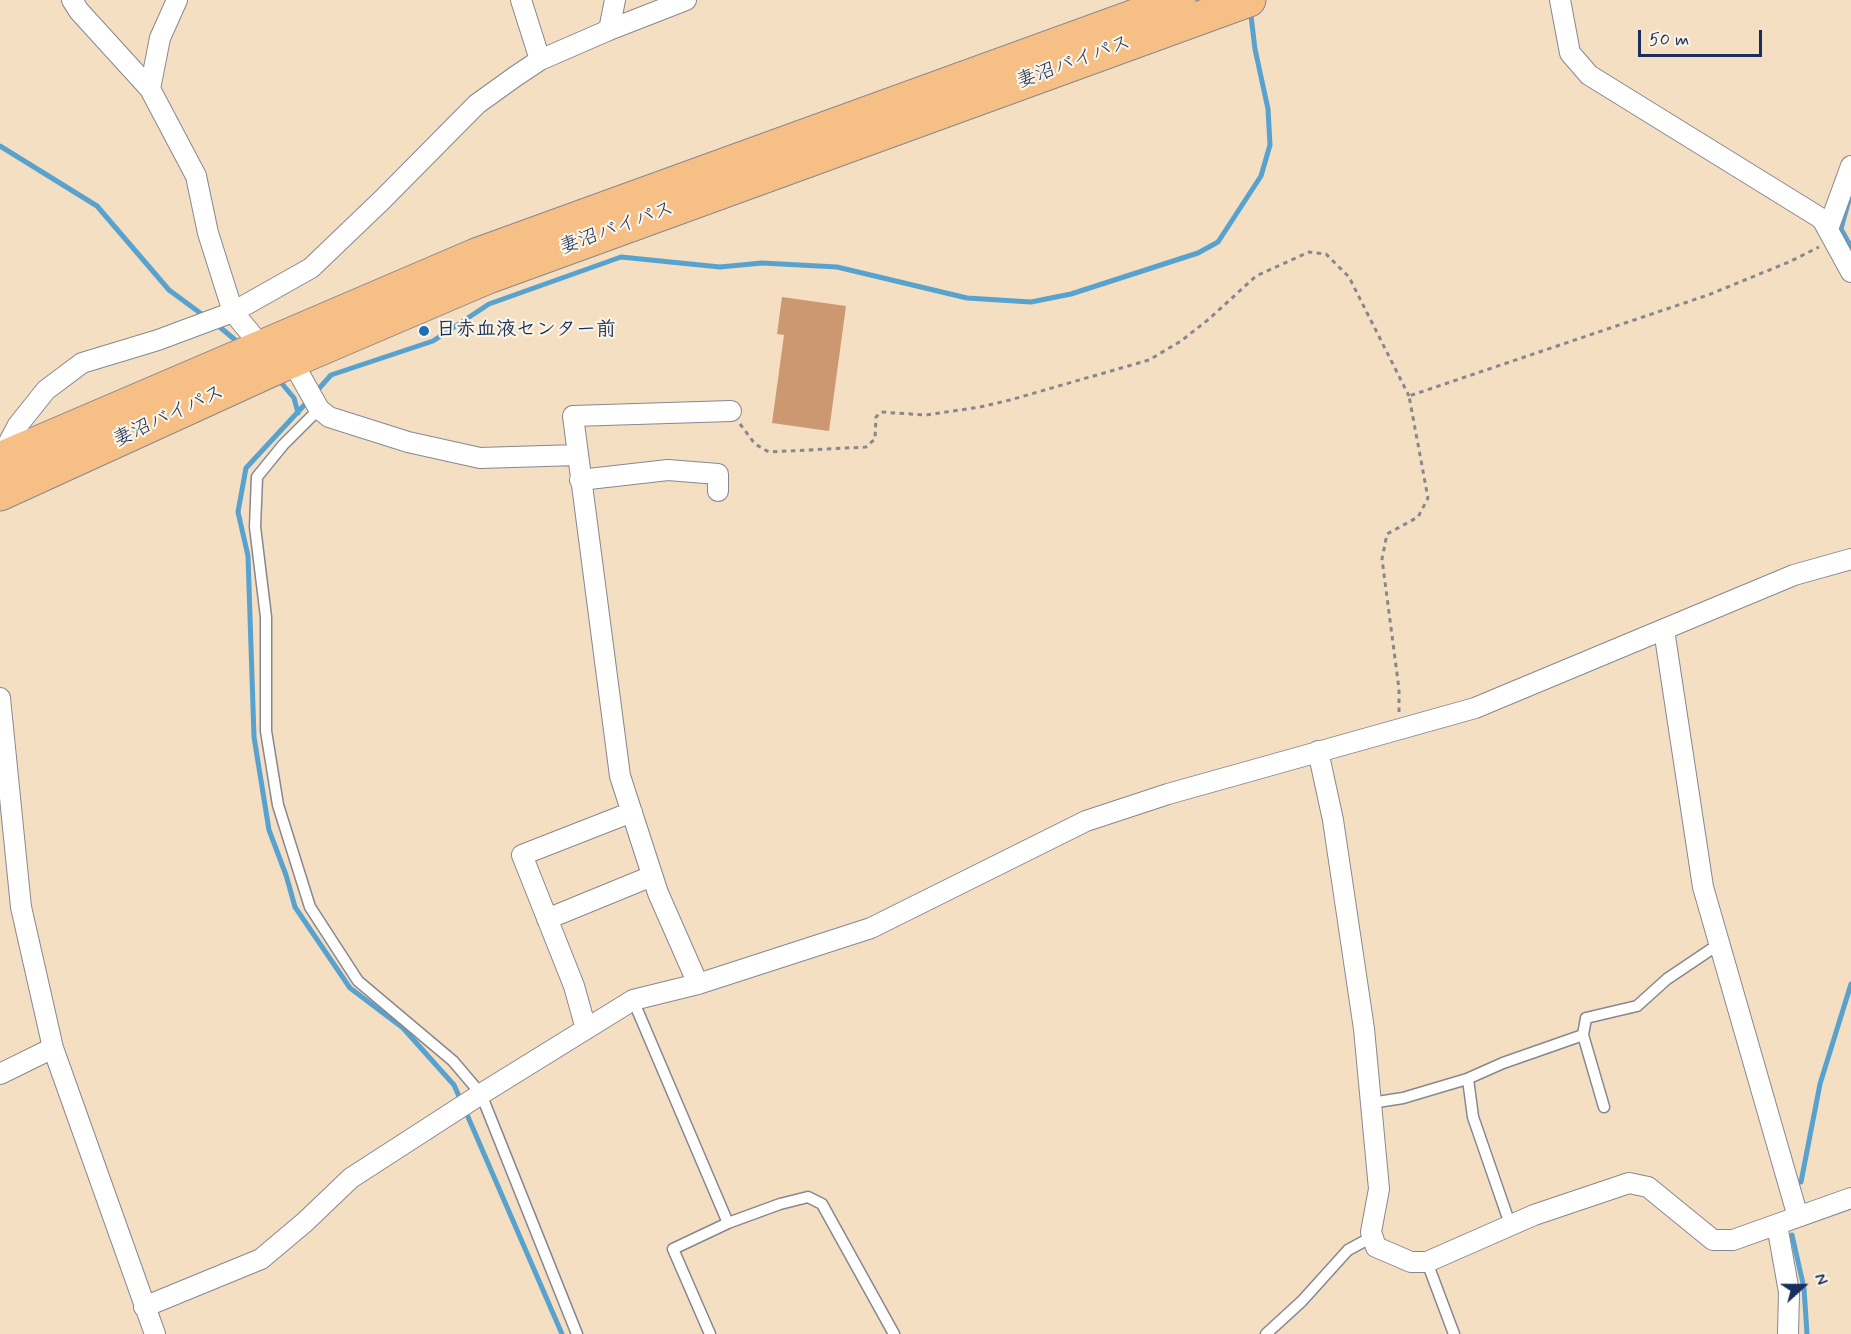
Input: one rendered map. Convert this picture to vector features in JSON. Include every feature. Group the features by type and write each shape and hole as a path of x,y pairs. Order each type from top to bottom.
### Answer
{"highway":[{"name":"妻沼バイパス","path":"0,494 271,363 476,255 1179,0"},
{"name":"妻沼バイパス","path":"0,459 271,363 488,277 1249,0"}],"street":[{"path":"72,0 79,11 150,90 196,176 227,314 271,363 318,408 330,417 408,442 480,458 577,455"},
{"path":"150,90 160,38 177,0"},
{"path":"521,0 540,60"},
{"path":"609,30 615,0"},
{"path":"0,459 18,425 45,390 82,363 158,340 227,314 311,268 477,104 540,60 686,0"},
{"path":"1560,0 1570,53 1588,75 1822,219 1851,272"},
{"path":"1830,234 1851,166"},
{"path":"698,984 652,876 620,776 573,416 731,411"},
{"path":"580,480 668,470 718,474 718,491"},
{"path":"144,1307 261,1259 305,1222 351,1178 633,1000 698,984 871,928 1086,821 1168,794 1475,708 1794,575 1851,559"},
{"path":"1664,630 1703,887 1798,1217"},
{"path":"0,698 21,907 53,1048 155,1334"},
{"path":"1318,751 1333,820 1364,1029 1380,1189 1371,1232 1376,1247 1411,1262 1427,1262 1534,1215 1629,1182 1648,1187 1713,1240 1734,1240 1851,1198"},
{"path":"586,1029 574,986 522,855 632,812"},
{"path":"547,919 652,876"},
{"path":"0,1074 53,1048"},
{"path":"1777,1225 1789,1292 1788,1334"}],"lane":[{"path":"318,408 257,477 255,527 266,618 266,731 278,805 310,907 358,981 453,1061 481,1094 577,1334"},
{"path":"1604,1107 1583,1035 1586,1018 1636,1006 1667,979 1719,944"},
{"path":"633,1000 728,1223"},
{"path":"1371,1103 1403,1098 1468,1079 1503,1063 1583,1035"},
{"path":"1468,1079 1473,1117 1511,1227"},
{"path":"710,1334 674,1249 728,1223 780,1204 808,1197 822,1204 894,1334"},
{"path":"1266,1334 1302,1301 1348,1250 1372,1237"},
{"path":"1427,1262 1454,1334"}],"path":[{"path":"1409,396 1708,295 1789,261 1830,234"},
{"path":"731,411 755,444 769,452 866,447 875,439 876,417 881,412 926,415 980,407 1149,360 1180,341 1209,319 1256,276 1309,252 1326,254 1349,277 1409,396 1428,498 1418,517 1387,534 1382,559 1399,689 1398,729"}],"building":[{"path":"782,297 846,306 829,431 772,423 784,335 777,334"}],"waterway":[{"path":"315,393 331,375 433,341 489,304 621,257 720,267 762,263 837,267 967,298 1031,302 1071,294 1198,253 1218,242 1261,176 1270,145 1268,109 1255,49 1251,16"},
{"path":"0,146 97,206 169,290 207,318"},
{"path":"1850,196 1841,229 1851,247"},
{"path":"215,323 240,344"},
{"path":"278,379 294,398 298,413"},
{"path":"309,400 246,468 238,512 248,556 254,737 269,830 295,907 350,988 403,1028 454,1085 461,1101"},
{"path":"1801,1182 1820,1084 1851,984"},
{"path":"465,1110 562,1334"},
{"path":"1792,1235 1804,1288 1807,1334"}],"place":[{"name":"日赤血液センター前","path":"424,331"}]}
